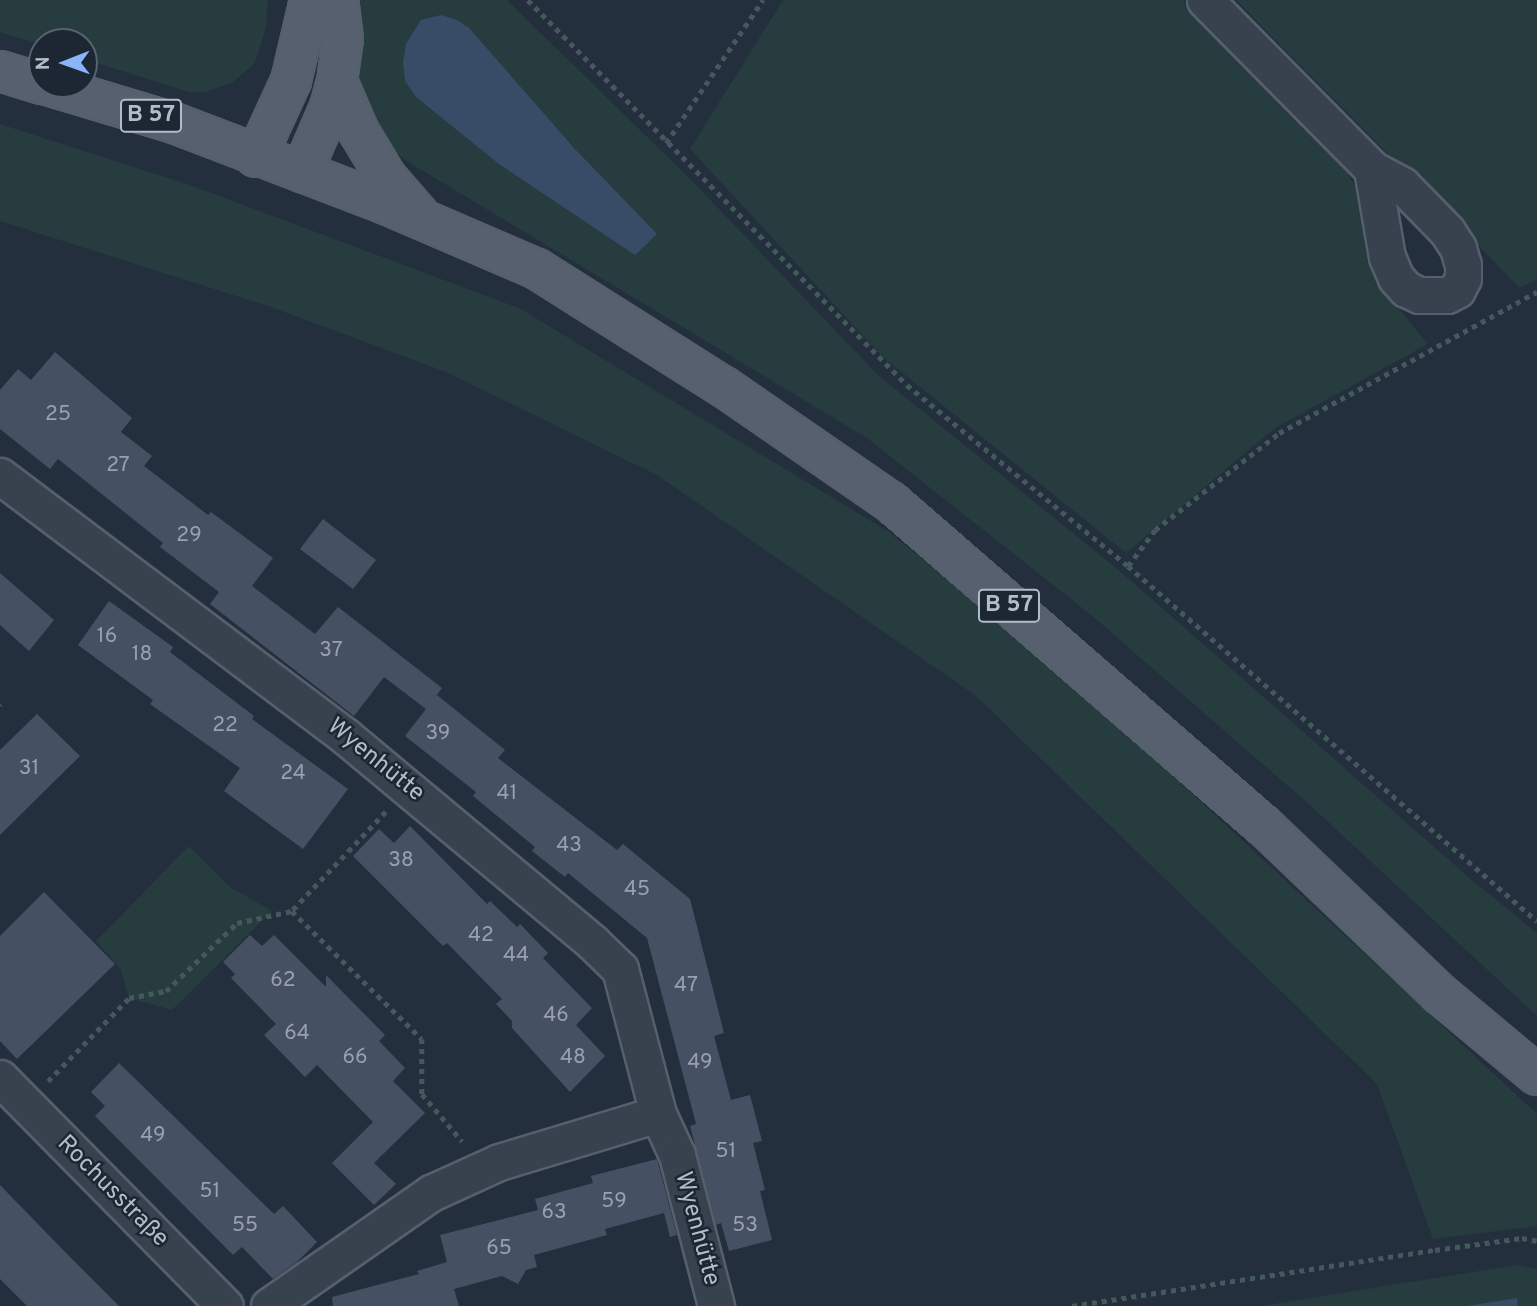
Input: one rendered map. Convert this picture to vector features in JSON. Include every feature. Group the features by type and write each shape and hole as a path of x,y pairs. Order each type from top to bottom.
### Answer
{"main road":[{"path":"256,157 291,81 310,0"},
{"path":"302,172 330,107 337,81 343,39 338,0"},
{"name":"B 57","path":"0,71 28,79"},
{"path":"337,81 359,132 386,177 423,219"},
{"name":"B 57","path":"90,98 174,123 256,157 423,219 537,269 724,387 891,502 1265,827 1440,994 1537,1075"}],"street":[{"path":"1205,0 1372,169"},
{"name":"Wyenhütte","path":"0,476 345,736 620,969 658,1114 677,1155 716,1306"},
{"name":"Rochusstraße","path":"0,1078 225,1306"},
{"path":"269,1306 431,1193 486,1168 658,1114"}],"path":[{"path":"528,0 907,385 1128,566 1537,921"},
{"path":"666,143 763,0"},
{"path":"1128,566 1155,530 1279,433 1537,292"},
{"path":"25,1104 129,999 166,991 237,923 292,911 408,789"},
{"path":"292,911 422,1039 422,1094 486,1168"},
{"path":"1072,1306 1435,1250 1522,1238 1537,1241"}],"green space":[{"path":"0,0 268,0 266,27 255,63 233,82 206,92 189,92 98,63 98,28 28,28 28,41 0,32"},
{"path":"352,0 507,0 690,179 878,375 1122,573 1473,881 1537,933 1537,1016 1311,806 1090,614 867,438 405,160 381,139 350,64"},
{"path":"783,0 1183,0 1337,158 1366,202 1385,292 1428,344 1275,428 1126,553 883,357 690,149"},
{"path":"1236,0 1537,0 1537,279 1520,288"},
{"path":"0,124 190,185 519,308 889,532 1063,674 1537,1114 1537,1226 1433,1239 1377,1084 975,695 657,475 446,372 271,307 0,221"},
{"path":"189,846 230,887 272,911 172,1010 129,998 120,968 96,941"},
{"path":"1517,1265 1537,1269 1537,1306 1260,1306"}],"water":[{"path":"441,15 457,20 469,28 574,148 657,234 635,255 499,164 416,97 405,81 403,63 406,44 421,20"},
{"path":"1517,1298 1518,1306 1467,1306"}],"building":[{"path":"55,352 132,418 121,432 152,456 144,466 208,515 211,512 273,558 252,586 315,634 338,607 442,688 433,700 437,695 505,750 498,758 617,850 623,844 690,899 724,1033 714,1036 731,1100 750,1095 762,1141 753,1143 765,1190 760,1191 772,1240 729,1251 721,1223 716,1225 690,1126 696,1124 647,938 568,873 565,877 532,851 535,847 473,796 476,792 405,736 426,709 384,677 354,716 210,604 219,592 160,547 163,543 58,459 50,469 0,429 0,390 18,369 31,380"},
{"path":"323,519 376,560 353,589 300,549"},
{"path":"0,573 54,620 29,651 0,625"},
{"path":"109,601 173,647 170,652 254,716 252,719 348,789 303,849 224,791 240,768 150,704 153,700 78,645"},
{"path":"37,714 80,756 0,835 0,750"},
{"path":"410,826 487,904 490,901 517,927 520,924 548,953 543,958 592,1008 576,1025 605,1056 570,1092 512,1028 512,1021 496,1004 502,999 447,943 443,946 353,856 379,829 394,843"},
{"path":"44,892 115,964 17,1059 0,1041 0,936"},
{"path":"250,935 262,946 274,935 326,987 326,975 385,1035 379,1041 405,1068 393,1081 425,1113 374,1163 396,1184 374,1205 332,1163 373,1122 317,1065 305,1077 264,1035 276,1024 231,978 235,974 223,962"},
{"path":"119,1063 274,1214 283,1206 317,1242 297,1262 273,1279 242,1247 233,1255 95,1116 105,1106 91,1092"},
{"path":"657,1159 677,1235 670,1237 664,1213 605,1229 607,1235 534,1255 537,1267 526,1270 518,1284 502,1276 454,1289 459,1306 333,1306 332,1297 419,1274 417,1271 447,1262 440,1235 538,1210 535,1199 593,1183 591,1176"},
{"path":"0,1185 119,1306 27,1306 0,1279"}]}
